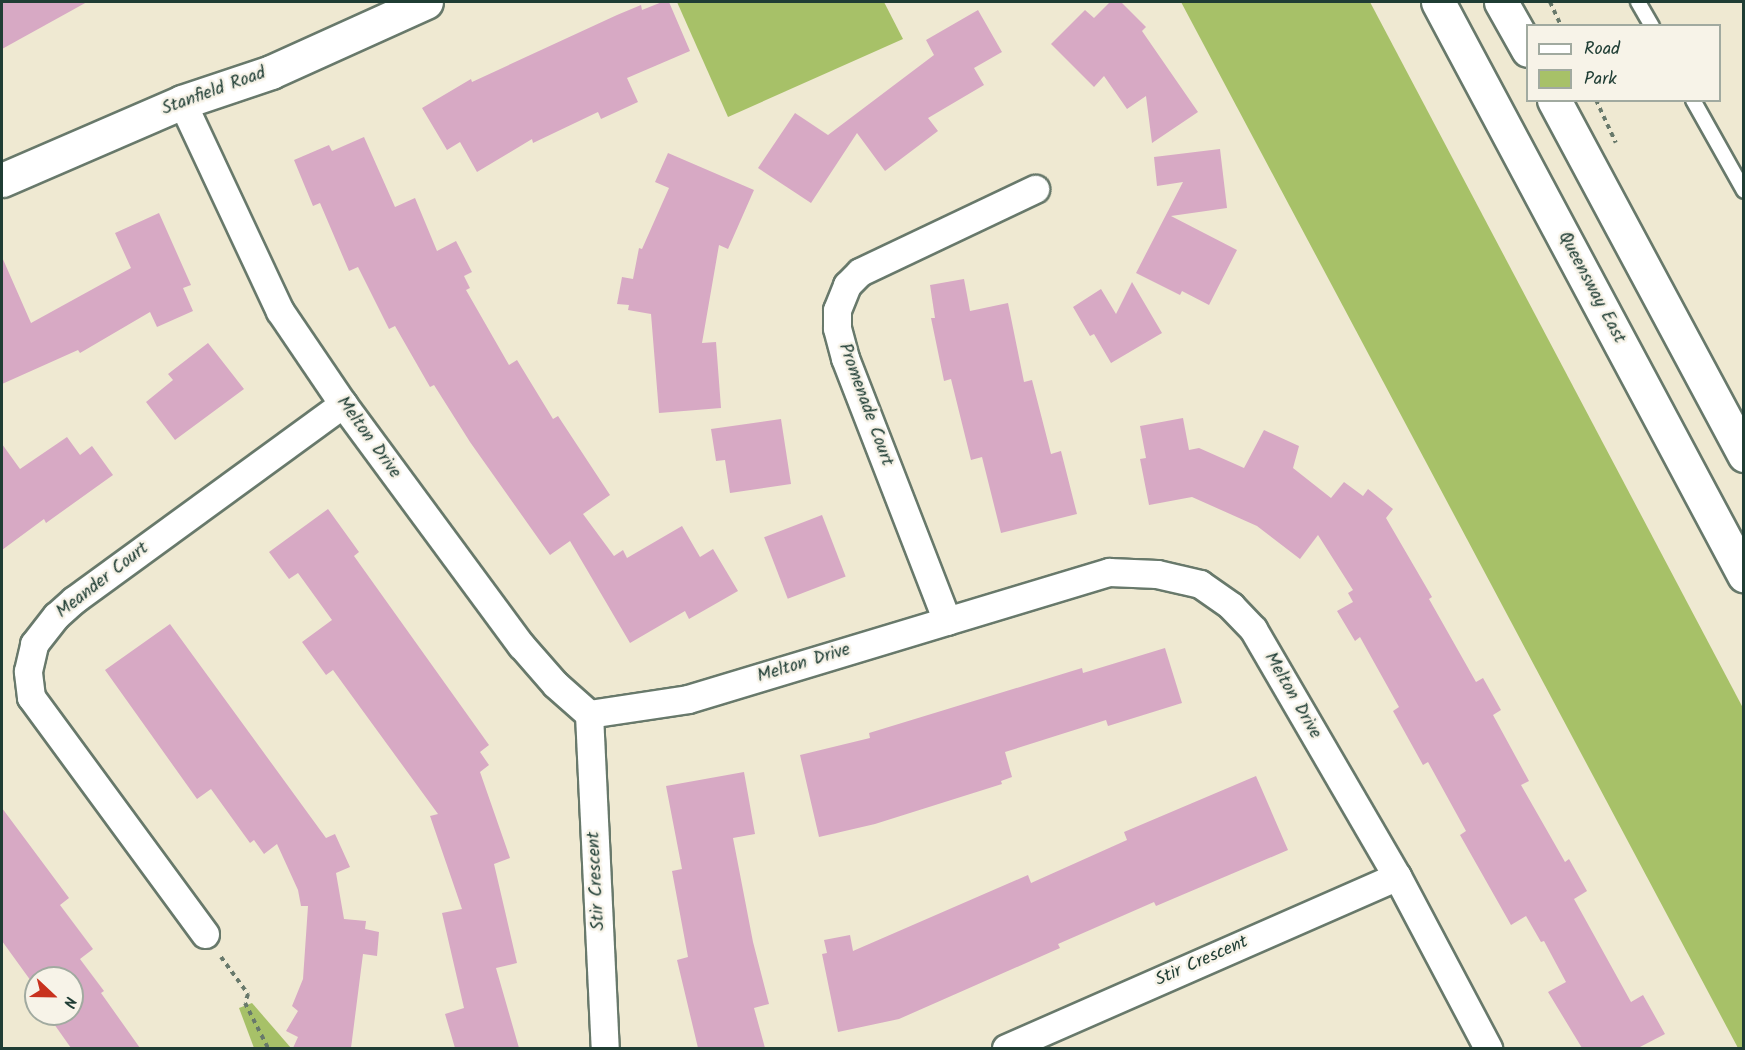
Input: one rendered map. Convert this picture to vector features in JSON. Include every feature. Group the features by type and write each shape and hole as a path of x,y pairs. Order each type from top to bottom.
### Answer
{"main road":[{"name":"Stanfield Road","path":"2,180 182,102 271,72 426,2"},
{"name":"Queensway East","path":"1438,2 1743,575"},
{"path":"1501,2 1526,48"},
{"path":"1555,102 1743,455"}],"street":[{"name":"Melton Drive","path":"182,102 280,311 343,404 521,645 555,684 589,714 688,699 1109,572 1157,574 1200,584 1231,606 1253,629 1397,876 1488,1048"},
{"name":"Promenade Court","path":"947,621 845,358 837,328 837,310 848,285 860,272 1035,189"},
{"name":"Meander Court","path":"205,934 32,697 28,670 34,644 56,616 74,600 343,404"},
{"name":"Stir Crescent","path":"589,714 605,1048"},
{"name":"Stir Crescent","path":"1006,1048 1397,876"}],"lane":[{"path":"1638,2 1651,24"},
{"path":"1694,102 1743,191"}],"path":[{"path":"1550,2 1561,24"},
{"path":"205,934 248,994 245,1003 268,1048"}],"green space":[{"path":"677,2 884,2 903,39 728,117"},
{"path":"1181,2 1370,2 1743,708 1743,1048 1738,1048"},
{"path":"252,1003 291,1048 254,1048 239,1008"}],"building":[{"path":"2,2 87,2 2,49"},
{"path":"662,2 669,2 690,51 627,78 638,102 601,119 598,112 533,143 532,139 477,172 460,142 447,150 422,108 471,79 472,82 641,5 642,10"},
{"path":"1110,2 1121,2 1146,27 1142,31 1198,112 1152,143 1146,96 1127,109 1104,76 1094,87 1051,44 1085,10 1094,18"},
{"path":"978,10 1002,52 974,68 984,85 928,118 938,131 885,171 857,133 811,203 758,168 795,113 828,135 934,55 926,40"},
{"path":"364,137 395,207 415,198 437,251 456,241 472,272 464,276 470,288 466,290 509,365 517,360 553,419 558,416 610,495 583,514 614,556 623,550 627,558 682,526 700,557 713,549 738,591 689,619 685,611 630,643 570,541 550,555 470,442 434,385 430,387 395,326 389,329 358,267 349,271 320,203 313,206 294,160 329,145 332,151"},
{"path":"1220,149 1227,208 1171,216 1237,250 1209,305 1182,291 1180,295 1136,273 1183,182 1157,186 1154,157"},
{"path":"668,153 754,190 728,249 719,245 702,343 716,342 721,408 659,413 651,314 628,310 629,305 617,304 622,277 633,279 639,248 642,249 669,188 655,182"},
{"path":"159,213 191,285 183,288 193,311 157,327 150,312 80,353 78,350 2,384 2,257 31,323 131,268 115,233"},
{"path":"964,279 970,311 1008,303 1024,382 1032,380 1051,454 1061,451 1077,514 1001,533 982,457 971,460 951,379 944,381 931,318 935,318 930,285"},
{"path":"1132,282 1162,333 1111,363 1094,334 1090,336 1073,307 1101,289 1116,314"},
{"path":"208,343 244,389 175,440 146,402 173,380 168,374"},
{"path":"1183,418 1189,450 1199,448 1244,468 1264,430 1299,446 1293,468 1331,498 1344,482 1363,496 1368,489 1393,509 1386,518 1432,597 1429,599 1476,682 1483,678 1501,710 1493,715 1529,781 1521,785 1565,862 1569,859 1587,891 1574,899 1631,1002 1643,995 1665,1034 1638,1048 1582,1048 1548,992 1566,982 1544,941 1541,942 1526,916 1511,925 1460,835 1466,831 1428,762 1423,765 1393,711 1399,707 1360,637 1355,641 1337,611 1353,602 1348,593 1353,590 1318,535 1300,559 1257,526 1192,497 1149,505 1140,459 1146,458 1140,426"},
{"path":"781,419 791,484 730,493 725,460 716,461 711,429"},
{"path":"67,437 80,455 92,446 113,475 46,523 44,519 2,550 2,444 20,469"},
{"path":"328,509 359,552 354,556 489,745 480,752 489,765 480,772 510,858 494,864 517,963 496,968 519,1048 455,1048 445,1014 464,1008 442,913 462,909 430,816 438,814 333,670 326,675 302,642 332,620 298,573 289,579 269,552"},
{"path":"822,515 846,577 788,599 764,537"},
{"path":"170,624 326,838 335,834 350,867 336,873 344,919 366,921 365,929 379,932 377,956 363,954 351,1048 293,1048 298,1037 286,1031 298,1011 292,1006 303,979 308,906 301,906 298,890 277,844 264,854 254,840 250,843 211,789 197,799 105,670"},
{"path":"1165,648 1182,703 1108,726 1106,720 1005,752 1012,777 1001,781 1002,784 875,824 819,837 800,755 870,738 869,733 1082,668 1083,673"},
{"path":"744,772 755,834 733,838 753,942 769,1004 754,1008 765,1048 698,1048 677,960 688,957 672,871 682,869 666,786"},
{"path":"1256,776 1288,850 1156,906 1154,902 1058,944 1060,948 899,1019 838,1032 822,954 827,953 824,940 850,935 853,951 1028,875 1031,883 1127,840 1124,832"},
{"path":"2,808 69,898 60,905 93,949 80,959 104,991 101,993 140,1048 71,1048 55,1026 84,1026 84,966 24,966 24,971 2,941"}]}
